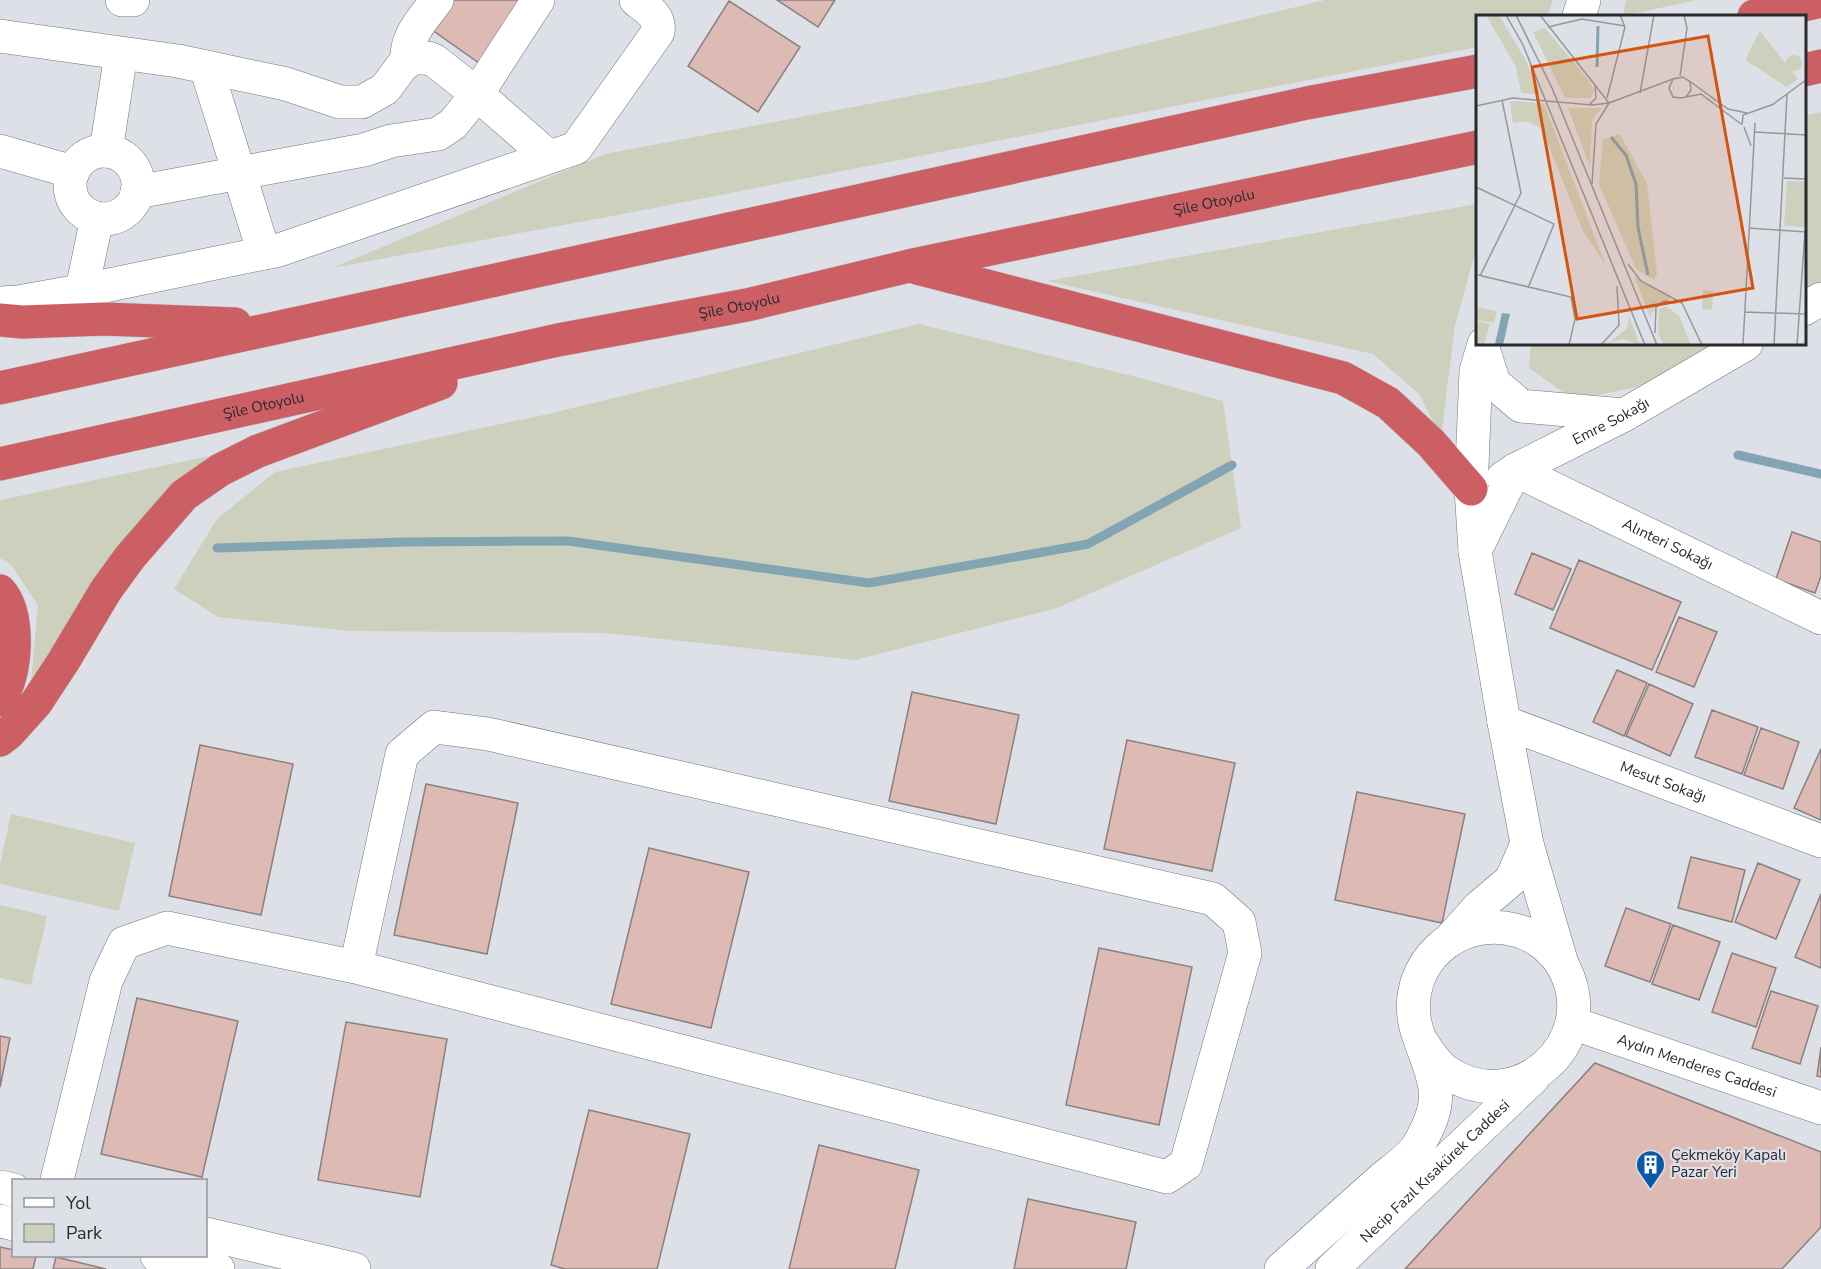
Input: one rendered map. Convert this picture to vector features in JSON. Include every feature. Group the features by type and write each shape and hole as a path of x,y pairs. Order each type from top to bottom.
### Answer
{"highway":[{"path":"1758,15 1821,1"},
{"path":"1806,70 1821,66"},
{"path":"0,388 1307,103 1476,71"},
{"name":"Şile Otoyolu","path":"0,464 558,340 747,305 909,266 1476,147"},
{"path":"909,266 1342,378 1388,403 1431,443 1471,489"},
{"path":"0,320 22,322 104,319 282,326"},
{"path":"0,740 36,703 106,590 136,550 184,495 220,470 258,452 558,340"},
{"path":"0,591 4,596 15,628 14,663 0,700"}],"street":[{"path":"122,0 133,0"},
{"path":"407,61 406,52 412,35 437,0"},
{"path":"136,182 244,164 364,150 391,141 438,134 453,124 477,94 538,0"},
{"path":"0,303 85,290 271,252 576,148 658,32 659,26 653,13 636,0"},
{"path":"1579,15 1584,0"},
{"path":"0,36 178,61 286,84 340,102 362,102 385,89 407,61 420,57 428,58 477,94 549,157"},
{"path":"106,151 121,54"},
{"path":"214,68 271,252"},
{"path":"0,151 72,180"},
{"path":"106,151 124,157 136,182 133,202 126,211 107,219 87,214 79,207 73,199 72,180 77,165 90,154 106,151"},
{"path":"0,166 72,180"},
{"path":"85,290 84,280 97,218"},
{"path":"1806,308 1821,299"},
{"name":"Emre Sokağı","path":"1471,489 1502,479 1515,470 1624,415 1744,345"},
{"path":"1421,1041 1432,1058 1446,1071 1464,1081 1483,1086 1503,1086 1522,1081 1540,1072 1554,1059 1565,1042 1572,1023 1571,986 1527,844 1475,551 1471,489 1476,371 1483,346"},
{"path":"1483,346 1494,383 1521,406 1624,415"},
{"path":"1475,551 1515,470"},
{"name":"Alınteri Sokağı","path":"1515,470 1821,618"},
{"name":"Mesut Sokağı","path":"1504,722 1821,841"},
{"path":"57,1179 106,981 124,942 167,928 356,967 1167,1177 1186,1164 1245,953 1239,922 1212,899 488,734 434,727 402,754 356,967"},
{"path":"1281,1269 1418,1147 1433,1117 1435,1089 1415,1022 1414,1002 1417,983 1436,950 1510,880 1527,844"},
{"path":"1450,939 1468,931 1486,927 1504,927 1539,940 1564,968"},
{"name":"Aydın Menderes Caddesi","path":"1572,1023 1821,1108"},
{"name":"Necip Fazıl Kısakürek Caddesi","path":"1332,1269 1540,1072"},
{"path":"207,1234 354,1269"},
{"path":"162,1257 218,1269"}],"green space":[{"path":"1325,0 1553,0 1547,15 1476,15 1476,47 623,214 332,268 605,154 995,80"},
{"path":"1626,0 1696,0 1628,15 1623,15"},
{"path":"1821,112 1821,282 1806,290 1806,116"},
{"path":"1476,204 1476,250 1455,325 1441,438 1420,395 1373,354 1047,281"},
{"path":"919,324 1141,378 1223,401 1241,528 1057,608 855,660 607,633 349,631 218,617 174,589 217,519 275,472 548,414"},
{"path":"1531,345 1713,345 1641,386 1574,400 1529,368"},
{"path":"228,452 30,692 38,605 11,565 0,558 0,500"},
{"path":"11,814 135,843 119,911 0,884 0,864"},
{"path":"0,905 47,916 31,985 0,978"}],"building":[{"path":"446,0 522,0 479,63 428,27"},
{"path":"777,0 835,0 818,27"},
{"path":"729,1 800,47 758,112 688,66"},
{"path":"1792,532 1821,542 1821,576 1815,593 1776,579"},
{"path":"1532,553 1571,569 1553,610 1515,594"},
{"path":"1579,560 1681,602 1652,670 1550,628"},
{"path":"1679,617 1717,632 1694,687 1656,672"},
{"path":"1617,670 1647,683 1624,736 1593,722"},
{"path":"1649,684 1693,704 1670,756 1626,736"},
{"path":"912,692 1019,715 996,824 889,801"},
{"path":"1712,710 1758,727 1742,774 1695,757"},
{"path":"1761,728 1799,742 1783,789 1744,775"},
{"path":"1127,740 1235,763 1212,871 1104,849"},
{"path":"200,745 293,764 261,915 169,896"},
{"path":"1821,749 1821,820 1794,808"},
{"path":"426,784 518,803 487,954 394,935"},
{"path":"1357,792 1465,814 1442,923 1335,900"},
{"path":"649,848 749,872 711,1028 611,1004"},
{"path":"1691,857 1745,870 1732,922 1678,908"},
{"path":"1758,863 1800,880 1776,939 1735,922"},
{"path":"1821,894 1821,968 1795,957"},
{"path":"1626,908 1671,924 1650,982 1605,966"},
{"path":"1673,925 1720,942 1699,1000 1652,984"},
{"path":"1099,948 1192,967 1159,1125 1066,1105"},
{"path":"1732,953 1776,968 1756,1027 1712,1012"},
{"path":"1771,991 1818,1006 1800,1064 1752,1048"},
{"path":"137,998 238,1021 202,1177 101,1154"},
{"path":"346,1022 447,1039 420,1197 318,1180"},
{"path":"0,1036 10,1038 0,1087"},
{"path":"1821,1047 1821,1077 1817,1076"},
{"name":"Çekmeköy Kapalı Pazar Yeri","path":"1595,1063 1821,1152 1821,1227 1782,1269 1405,1269"},
{"path":"589,1110 690,1134 657,1269 565,1269 551,1265"},
{"path":"819,1145 919,1170 895,1269 789,1269"},
{"path":"1028,1199 1136,1222 1126,1269 1014,1269"},
{"path":"0,1247 12,1250 12,1257 36,1257 33,1269 0,1269"},
{"path":"56,1257 106,1269 53,1269"}],"waterway":[{"path":"1738,455 1821,474"},
{"path":"217,548 405,542 568,541 869,583 1088,544 1232,465"}],"place":[{"name":"Çekmeköy Kapalı Pazar Yeri","path":"1650,1190"}]}
